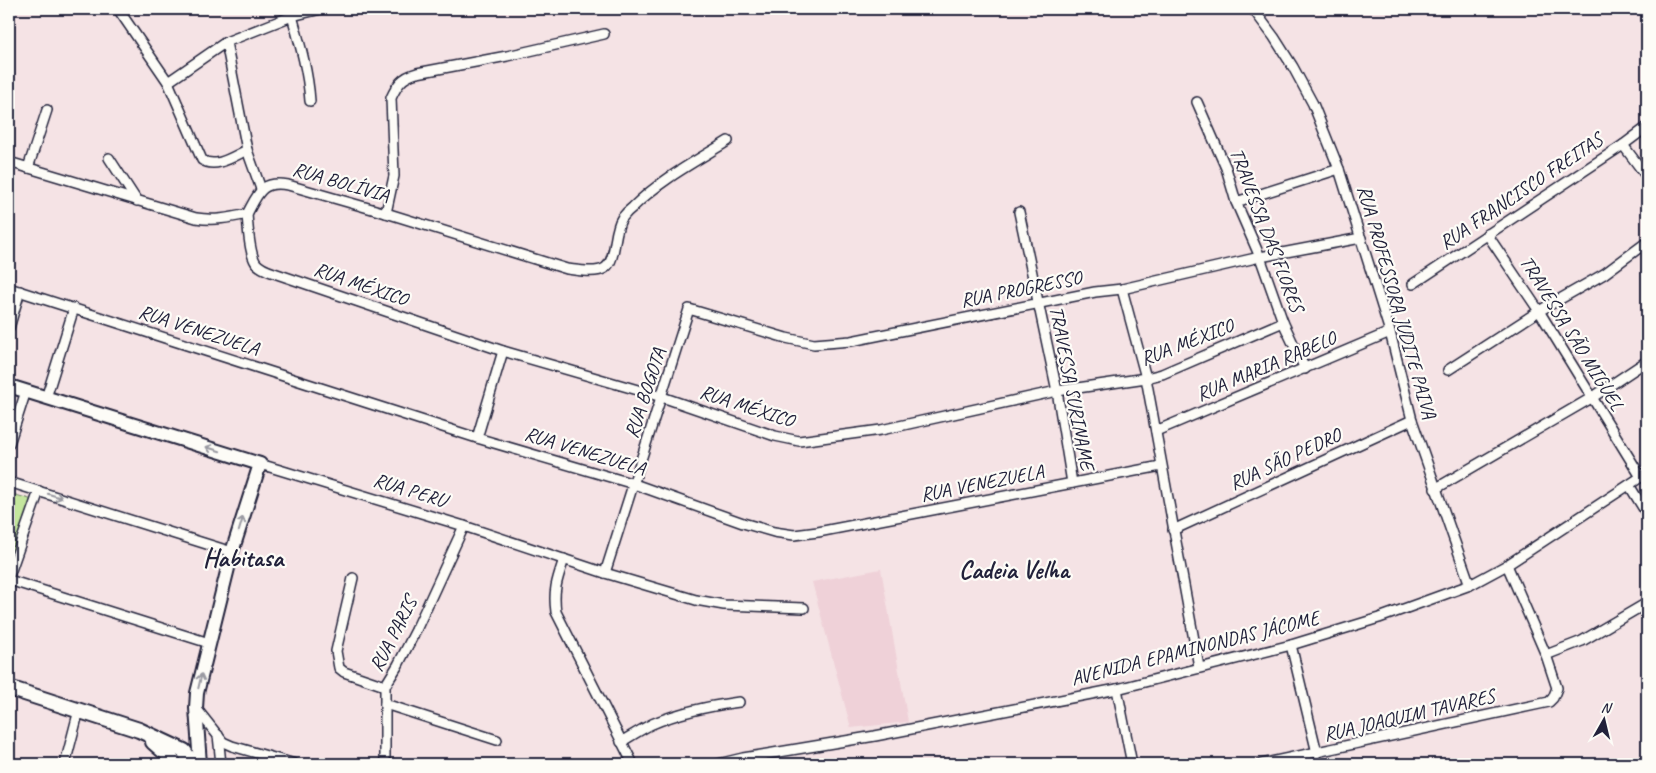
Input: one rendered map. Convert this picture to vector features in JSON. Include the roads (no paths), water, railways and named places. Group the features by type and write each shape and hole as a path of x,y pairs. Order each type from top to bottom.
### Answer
{"main road":[{"path":"9,688 139,730 184,751 193,764"},
{"path":"139,730 168,755 174,764"}],"street":[{"path":"118,9 168,82 202,160 207,163 218,163 247,150"},
{"path":"168,82 226,42 292,16 322,9"},
{"name":"RUA PROFESSORA JUDITE PAIVA","path":"1253,9 1293,67 1313,104 1339,169 1390,332 1412,420 1470,585"},
{"path":"292,16 309,78 310,101"},
{"path":"386,213 394,176 390,98 401,80 408,75 507,56 604,34"},
{"path":"9,162 196,218 224,220 247,214 261,189 247,150 226,42"},
{"name":"TRAVESSA DAS FLORES","path":"1197,102 1226,168 1236,202 1260,257 1283,322 1305,369"},
{"path":"28,168 47,110"},
{"name":"RUA FRANCISCO FREITAS","path":"1413,284 1623,145 1647,127"},
{"name":"RUA BOLÍVIA","path":"261,189 271,184 288,185 567,269 590,272 605,268 612,260 616,231 622,217 664,181 728,141"},
{"path":"1623,145 1647,177"},
{"path":"109,158 137,201"},
{"path":"1236,202 1339,169"},
{"name":"TRAVESSA SURINAME","path":"1020,212 1057,391 1072,483"},
{"name":"RUA MÉXICO","path":"247,214 255,262 274,274 504,351 662,397 775,436 799,441 881,430 1057,391 1146,378 1162,374 1283,322"},
{"name":"TRAVESSA SÃO MIGUEL","path":"1487,234 1540,312 1644,475"},
{"name":"RUA PROGRESSO","path":"690,309 786,338 814,344 851,341 1095,292 1122,289 1260,257 1361,238"},
{"path":"1448,370 1604,274 1647,242"},
{"name":"RUA VENEZUELA","path":"9,288 477,438 634,484 743,523 774,532 794,535 818,532 1161,466"},
{"path":"1122,289 1146,378 1199,667"},
{"path":"9,328 20,291"},
{"path":"46,398 74,308"},
{"name":"RUA BOGOTA","path":"605,573 690,309"},
{"name":"RUA MARIA RABELO","path":"1156,431 1390,332"},
{"path":"477,438 504,351"},
{"path":"1435,488 1593,397 1647,361"},
{"name":"RUA PERU","path":"9,386 464,526 605,573 696,600 724,605 804,608"},
{"path":"9,444 26,391"},
{"name":"RUA SÃO PEDRO","path":"1173,530 1412,420"},
{"path":"200,764 196,708 197,693 232,552 260,464"},
{"name":"AVENIDA EPAMINONDAS JÁCOME","path":"718,764 752,756 875,736 1117,689 1199,667 1291,646 1379,618 1470,585 1506,565 1644,475"},
{"path":"9,482 232,552"},
{"path":"1629,485 1647,514"},
{"path":"9,576 39,491"},
{"name":"RUA PARIS","path":"384,764 385,686 416,630 464,526"},
{"path":"564,559 556,580 554,596 556,612 633,764"},
{"path":"1506,565 1546,655 1582,641 1647,602"},
{"path":"353,578 336,652 339,668 344,672 385,686"},
{"path":"9,580 209,643"},
{"path":"1291,646 1317,753"},
{"name":"RUA JOAQUIM TAVARES","path":"1260,764 1549,702 1557,688 1546,655"},
{"path":"1117,689 1132,764"},
{"path":"622,742 652,725 679,715 701,708 739,702"},
{"path":"385,704 497,740"},
{"path":"196,708 224,742 295,764"},
{"path":"65,764 79,710"},
{"path":"218,734 221,764"}],"district":[{"name":"Habitasa","path":"243,558"},
{"name":"Cadeia Velha","path":"1014,570"}]}
